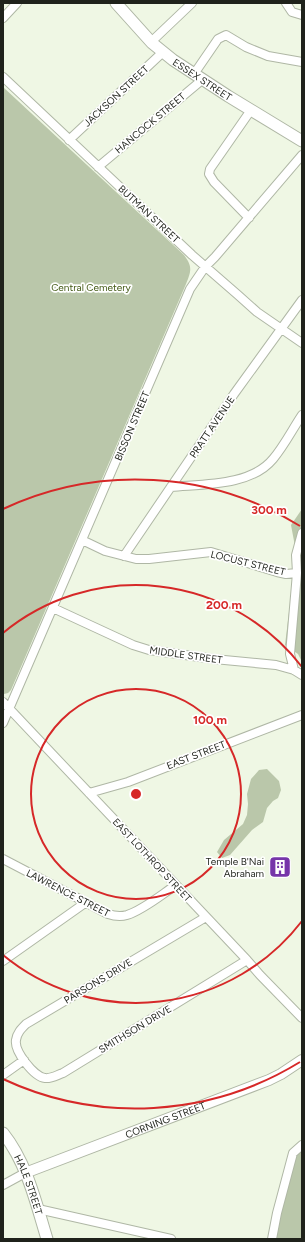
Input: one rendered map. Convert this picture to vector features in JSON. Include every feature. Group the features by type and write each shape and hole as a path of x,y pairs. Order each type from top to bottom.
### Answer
{"main road":[{"name":"ESSEX STREET","path":"116,3 151,42 163,52 198,77 302,141"},
{"name":"HALE STREET","path":"3,1133 18,1158 31,1186 47,1239"}],"street":[{"path":"3,18 17,3"},
{"path":"151,42 192,3"},
{"path":"286,3 292,12 302,15"},
{"name":"HANCOCK STREET","path":"98,167 198,77 218,39 226,35 246,47 268,56 302,62"},
{"name":"JACKSON STREET","path":"69,140 163,52"},
{"name":"BUTMAN STREET","path":"3,77 205,267 257,312 302,343"},
{"path":"249,218 214,182 209,174 210,169 251,110"},
{"name":"BISSON STREET","path":"3,723 190,289 205,267 302,155"},
{"name":"PRATT AVENUE","path":"124,556 234,394 302,300"},
{"path":"171,487 210,484 244,478 256,473 273,459 302,415"},
{"path":"294,670 290,654 297,573 296,555 302,533"},
{"name":"LOCUST STREET","path":"82,540 105,551 136,559 149,560 211,552 277,572 286,574 297,573"},
{"name":"MIDDLE STREET","path":"53,608 133,645 149,650 199,658 276,665 294,670 302,675"},
{"name":"EAST LOTHROP STREET","path":"3,702 302,1018"},
{"name":"EAST STREET","path":"89,793 128,782 302,715"},
{"name":"LAWRENCE STREET","path":"3,859 85,903 108,914 116,916 126,916 153,901 176,885"},
{"path":"3,961 85,903"},
{"name":"PARSONS DRIVE","path":"24,1060 17,1048 16,1041 18,1033 26,1024 206,917"},
{"name":"SMITHSON DRIVE","path":"24,1060 37,1076 50,1078 63,1073 247,960"},
{"path":"3,1075 24,1060"},
{"name":"CORNING STREET","path":"25,1173 269,1080 302,1060"},
{"path":"272,1239 293,1153 302,1144"},
{"path":"3,1185 25,1173"},
{"path":"38,1209 171,1239"}],"green space":[{"name":"Central Cemetery","path":"3,87 184,255 190,266 186,284 11,690 4,694 3,692"},
{"path":"302,509 302,662 298,654 285,645 289,612 299,580 291,525"},
{"path":"267,769 279,781 281,790 278,798 267,808 263,822 252,830 230,855 222,858 217,852 224,840 243,824 247,815 247,794 251,779 259,770"},
{"path":"302,1144 302,1239 271,1239 293,1153"}],"place":[{"name":"Temple B'Nai Abraham","path":"280,867"}]}
